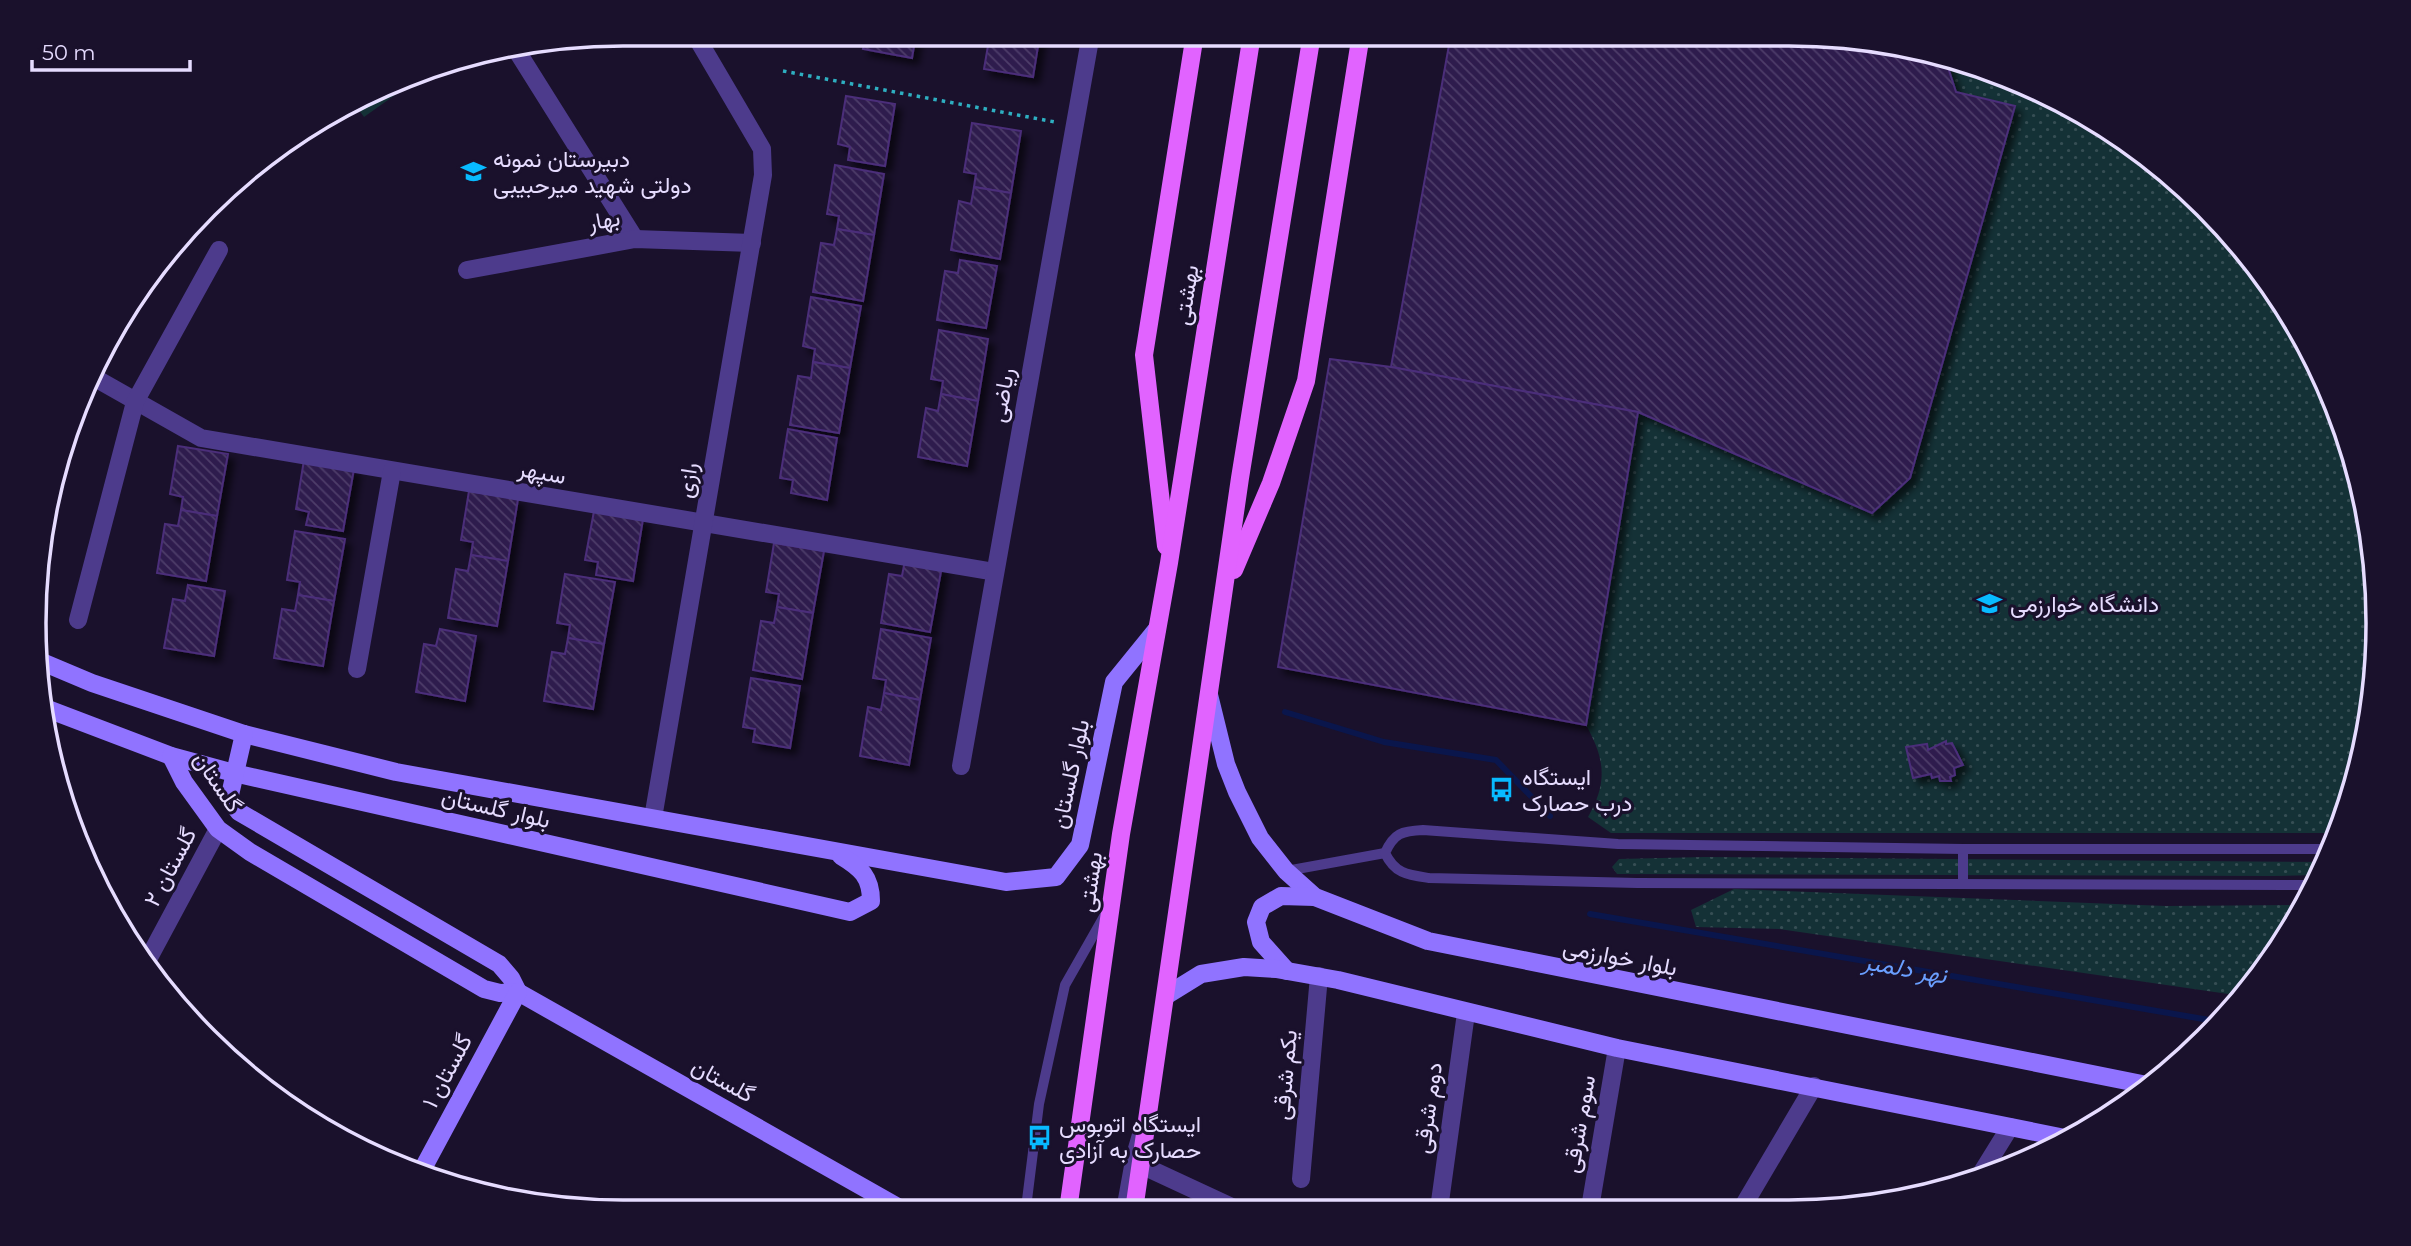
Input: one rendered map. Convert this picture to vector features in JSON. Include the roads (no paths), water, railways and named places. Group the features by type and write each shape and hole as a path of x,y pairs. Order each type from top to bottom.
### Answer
{"main road":[{"path":"1169,564 1156,475 1144,355 1193,46"},
{"name":"بهشتى","path":"1169,564 1250,46"},
{"path":"1135,1200 1167,995 1240,478 1310,46"},
{"path":"1225,592 1271,483 1306,381 1359,46"},
{"name":"بهشتی","path":"1069,1200 1111,905 1169,564"}],"street":[{"name":"رازی","path":"653,818 763,175 762,149 702,46"},
{"name":"ریاضی","path":"961,766 1089,46"},
{"path":"520,55 635,239"},
{"name":"بهار","path":"467,270 635,239 752,243"},
{"path":"78,620 135,402 219,250"},
{"name":"سپهر","path":"99,380 201,438 995,572"},
{"path":"357,669 393,471"},
{"name":"بلوار گلستان","path":"47,664 92,683 244,734 396,772 1006,883 1056,877 1080,845 1114,682 1157,629"},
{"name":"بلوار خوارزمی","path":"1209,695 1226,764 1260,838 1286,871 1315,897 1440,944 2137,1083"},
{"name":"بلوار گلستان","path":"52,710 171,755 234,774 850,912 871,901 871,885 862,868 831,850"},
{"name":"گلستان","path":"244,734 229,799 239,813 499,964 518,992"},
{"name":"گلستان","path":"171,755 184,782 218,829 250,852 484,989 500,993 518,992 887,1200"},
{"name":"گلستان ۲","path":"151,955 218,829"},
{"path":"1287,971 1261,942 1256,922 1262,907 1281,896 1315,897"},
{"path":"1167,995 1201,974 1244,967 1319,976 1617,1048 2053,1136"},
{"name":"یکم شرقی","path":"1301,1179 1319,976"},
{"name":"گلستان ۱","path":"425,1165 518,992"},
{"name":"دوم شرقی","path":"1440,1200 1466,1013"},
{"name":"سوم شرقی","path":"1592,1200 1617,1048"},
{"path":"1747,1200 1814,1086"},
{"path":"1986,1165 2010,1127"},
{"path":"1139,1164 1216,1200"}],"lane":[{"path":"1385,853 1391,840 1400,831 1423,830 1618,844 1963,849 2320,849"},
{"path":"1963,849 1964,883"},
{"path":"1286,871 1385,853"},
{"path":"1385,853 1391,865 1404,875 1429,878 1637,883 2302,886"},
{"path":"1027,1200 1039,1104 1065,985 1111,905"},
{"path":"1123,1200 1130,1155 1154,1075"}],"waterway":[{"path":"1285,712 1384,742 1496,760 1550,816"},
{"name":"نهر دلمبر","path":"1590,914 2207,1020"}],"place":[{"name":"دبیرستان نمونه دولتی شهید میرحبیبی","path":"473,172"},
{"name":"دانشگاه خوارزمی","path":"1990,604"},
{"name":"ایستگاه درب حصارک","path":"1502,790"},
{"name":"ایستگاه اتوبوس حصارک به آزادی","path":"1039,1137"}]}
